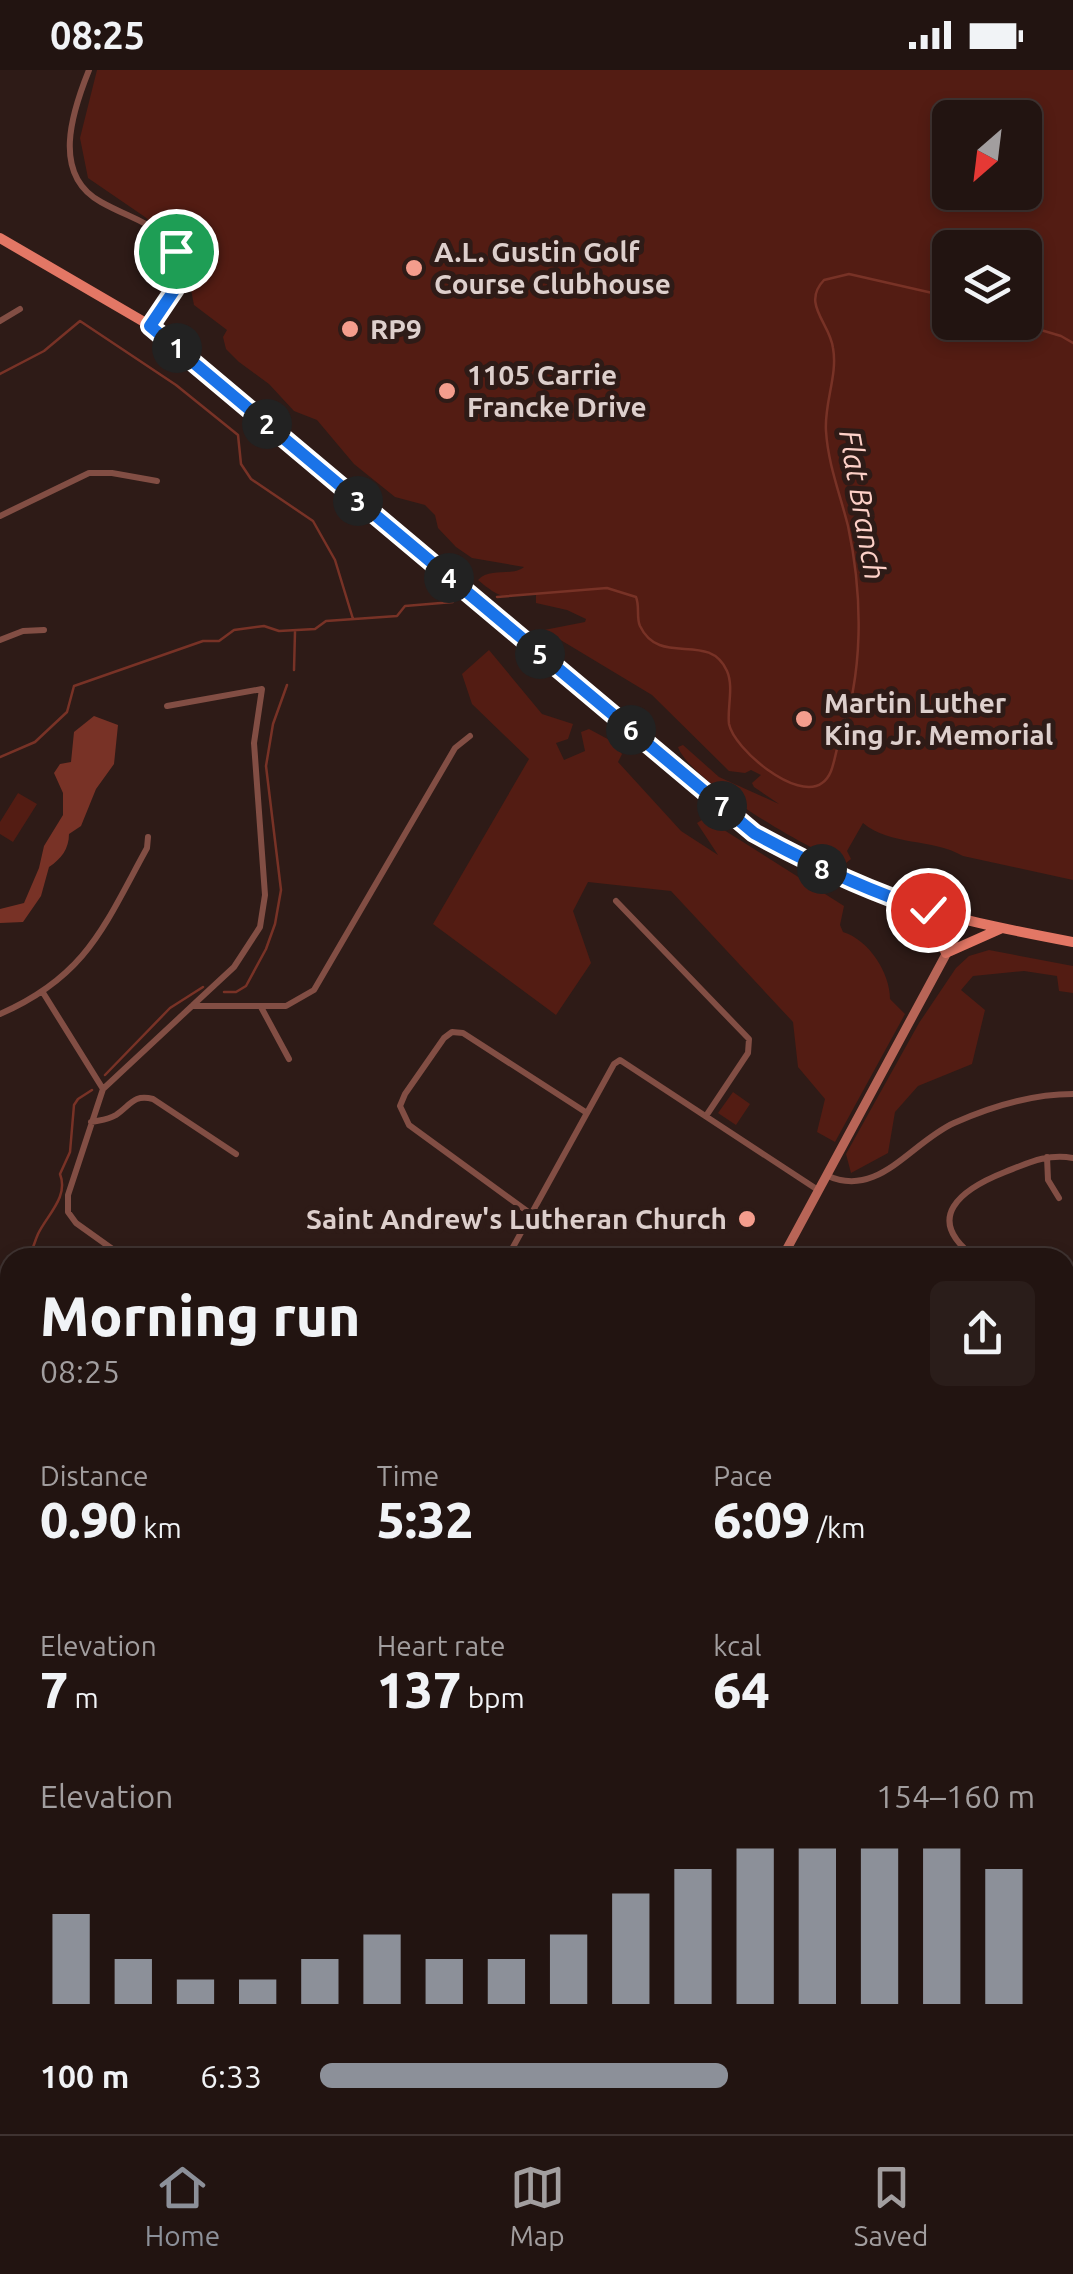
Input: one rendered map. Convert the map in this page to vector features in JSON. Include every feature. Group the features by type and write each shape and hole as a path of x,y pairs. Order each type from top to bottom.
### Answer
{"main road":[{"path":"0,238 150,326 754,833 865,888 928,910 1073,942"},
{"path":"928,910 946,953"},
{"path":"787,1248 964,920"},
{"path":"946,953 1000,928"}],"street":[{"path":"90,70 75,110 69,142 72,168 81,186 99,202 142,219 166,236 182,267 175,289 150,326"},
{"path":"0,321 20,309"},
{"path":"0,516 89,474 112,473 157,481"},
{"path":"0,640 23,631 44,630"},
{"path":"111,1248 68,1212 68,1195 103,1089 234,967 260,928 265,895 254,743 262,689 167,706"},
{"path":"192,1006 286,1006 300,1000 324,977 456,748 470,736"},
{"path":"0,1014 75,967 92,945 147,848 148,837"},
{"path":"616,900 748,1039 748,1053 706,1116"},
{"path":"42,991 103,1089"},
{"path":"261,1007 289,1059"},
{"path":"530,1214 409,1125 400,1106 405,1094 444,1038 452,1032 463,1033 587,1113"},
{"path":"512,1248 620,1060 818,1190"},
{"path":"826,1174 840,1182 856,1183 879,1176 954,1123 1042,1095 1073,1094"},
{"path":"91,1122 110,1119 132,1099 142,1096 236,1154"},
{"path":"1047,1157 1048,1180 1059,1198"},
{"path":"965,1248 950,1226 949,1217 972,1185 1047,1157 1073,1158"}],"shaded area":[{"path":"97,70 1073,70 1073,880 898,839 863,823 847,851 851,859 846,863 806,845 727,795 704,778 678,747 683,745 719,777 779,804 754,787 752,783 761,775 751,770 729,771 652,695 544,630 586,619 536,603 536,595 503,596 478,580 524,567 472,558 456,547 438,528 435,515 425,505 395,497 354,464 317,420 294,411 269,384 239,362 226,349 223,337 227,330 194,305 184,253 145,217 88,178 80,138"},
{"path":"489,650 542,714 573,724 568,739 556,743 564,760 585,751 581,732 589,729 615,743 622,754 618,762 681,831 718,855 697,823 705,818 844,906 840,925 843,932 861,942 876,959 890,999 905,1014 835,1142 817,1132 825,1099 798,1067 793,1022 671,891 588,882 573,911 591,963 556,1015 433,924 529,759 472,704 462,674"},
{"path":"94,716 118,725 114,764 96,789 81,826 69,834 64,853 49,867 41,896 23,922 0,923 0,909 24,903 44,846 63,815 63,793 54,773 60,764 71,762 74,732"},
{"path":"18,793 37,804 13,842 0,834 0,822"},
{"path":"989,950 1073,966 1073,993 1059,991 1057,976 1024,971 973,976 961,990 985,1010 972,1064 918,1086 895,1112 888,1153 851,1173 846,1154 919,1023 956,968 969,956"},
{"path":"733,1092 750,1104 736,1125 718,1113"}],"waterway":[{"name":"Flat Branch","path":"497,597 607,588 636,597 639,623 649,638 660,645 697,650 719,659 729,677 729,724 754,759 798,785 811,787 822,783 831,770 853,690 858,607 848,526 827,443 833,348 815,297 824,280 849,274 932,293"},
{"path":"0,374 44,351 80,321 176,385 238,435 241,464 251,479 313,521 335,560 353,619"},
{"name":"Flat Branch","path":"1042,330 1073,343"},
{"name":"Flat Branch","path":"0,757 35,742 67,712 74,686 203,641 219,641 234,630 264,626 279,631 315,629 326,621 397,616 405,606 453,602"},
{"path":"294,670 295,632"},
{"path":"224,992 236,992 246,986 275,924 281,890 266,766 273,724 287,685"},
{"path":"105,1075 170,1008 203,987"},
{"path":"32,1248 62,1190 60,1174 70,1152 74,1105 92,1090"}],"place":[{"name":"A.L. Gustin Golf Course Clubhouse","path":"414,268"},
{"name":"RP9","path":"350,329"},
{"name":"1105 Carrie Francke Drive","path":"447,391"},
{"name":"Martin Luther King Jr. Memorial","path":"804,719"},
{"name":"Saint Andrew's Lutheran Church","path":"747,1219"}],"route":[{"path":"176,251 182,267 175,289 150,326 754,833 883,896 928,910"}]}
